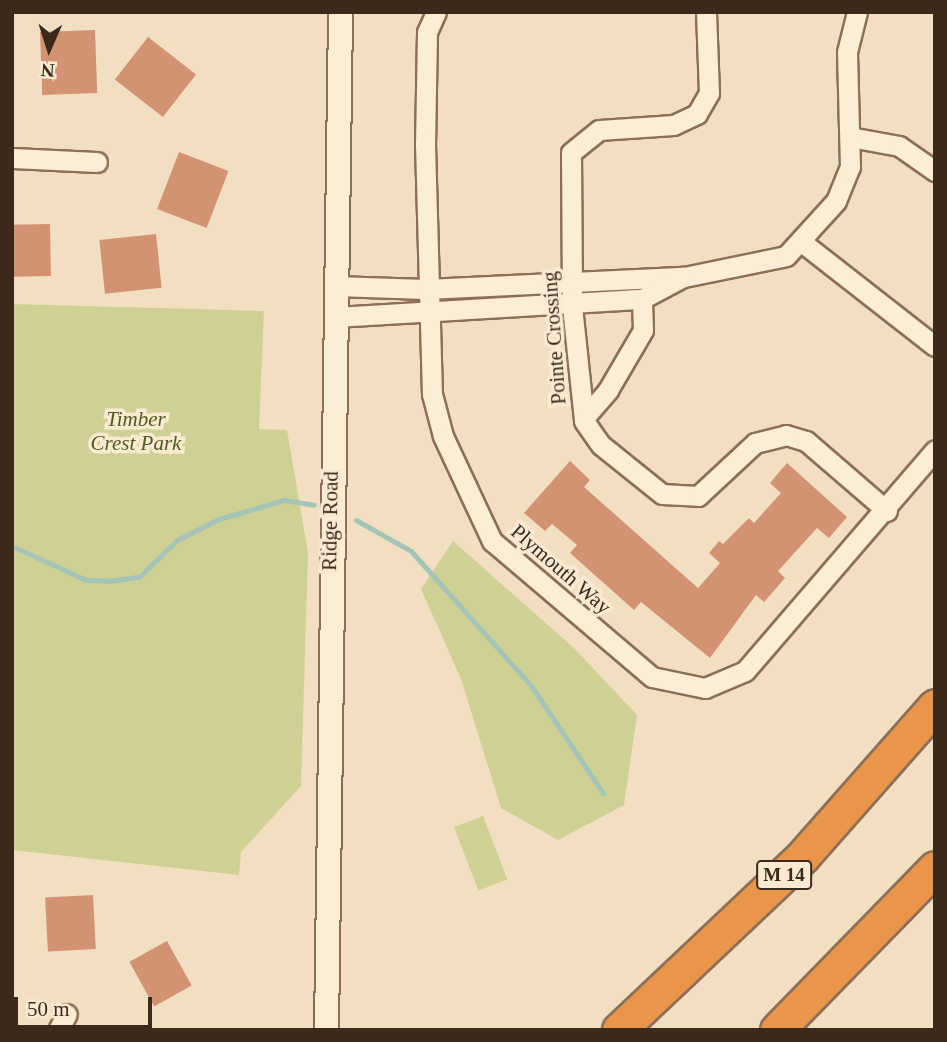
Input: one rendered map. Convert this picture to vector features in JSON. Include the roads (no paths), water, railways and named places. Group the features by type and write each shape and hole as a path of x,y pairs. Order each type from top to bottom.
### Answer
{"highway":[{"name":"M 14","path":"619,1030 802,857 935,706"},
{"path":"778,1030 935,868"}],"street":[{"name":"Ridge Road","path":"326,1030 334,286 340,12"},
{"name":"Plymouth Way","path":"436,12 427,32 427,316 443,436 482,528 662,682 705,688 745,671 887,512 935,450"},
{"name":"Pointe Crossing","path":"706,12 709,93 698,114 673,125 599,130 571,153 572,306 584,418 601,445 662,494 698,496 755,443 786,435 806,441 887,512"},
{"path":"334,286 426,289 571,279 684,276 766,264 803,243 843,189 850,137 847,52 857,12"},
{"path":"850,137 899,146 935,172"},
{"path":"12,158 97,162"},
{"path":"803,243 935,346"},
{"path":"335,317 427,316 642,299 684,276"},
{"path":"584,418 608,390 643,330 642,299"}],"waterway":[{"path":"12,546 86,580 109,581 139,577 177,540 219,519 284,500 314,505"},
{"path":"356,520 411,551 532,687 603,793"}],"park label":[{"name":"Timber Crest Park","path":"136,431"}]}
